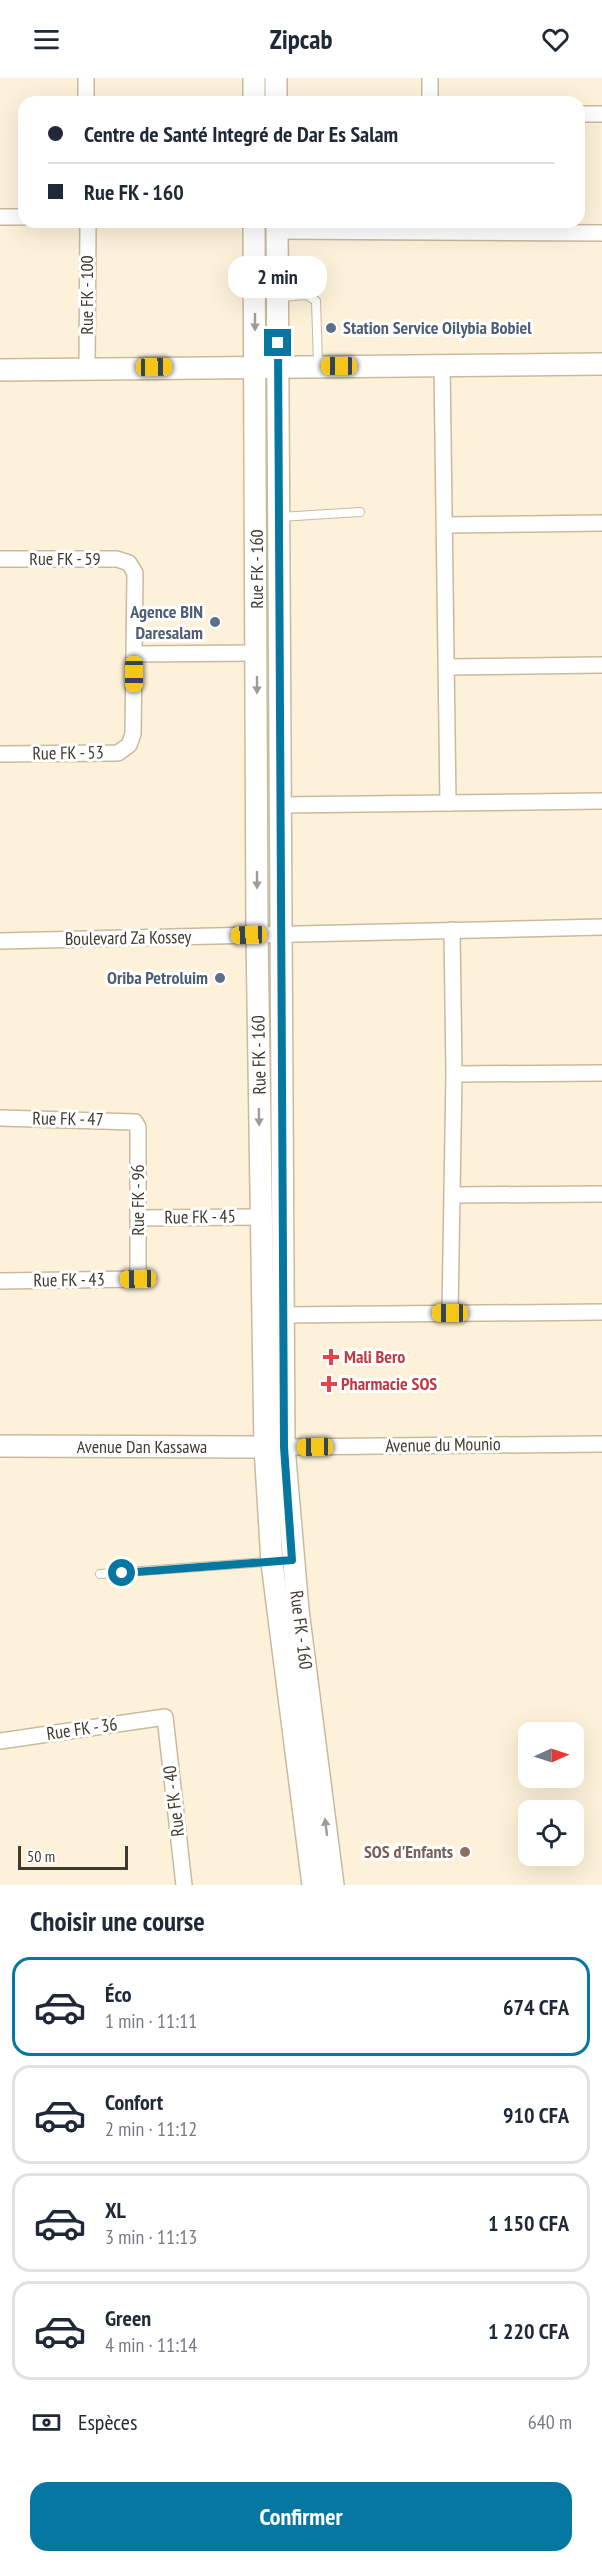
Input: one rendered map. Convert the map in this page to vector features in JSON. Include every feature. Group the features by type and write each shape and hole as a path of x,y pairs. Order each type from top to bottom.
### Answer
{"main road":[{"path":"254,78 254,96"},
{"path":"276,78 276,96"},
{"name":"Rue FK - 160","path":"254,228 258,653 257,935 261,1216 274,1447 333,1885"},
{"name":"Rue FK - 160","path":"274,1447 284,1315 277,228"},
{"path":"0,370 602,364"},
{"name":"Avenue Dan Kassawa","path":"0,1446 274,1447"},
{"name":"Rue FK - 160","path":"288,1561 313,1885"}],"street":[{"path":"86,78 86,96"},
{"path":"430,78 430,96"},
{"path":"585,114 602,114"},
{"path":"0,217 18,217"},
{"name":"Rue FK - 100","path":"87,368 88,228"},
{"path":"457,228 602,233"},
{"path":"442,365 448,803"},
{"path":"445,525 602,523"},
{"name":"Rue FK - 59","path":"0,559 117,559 129,563"},
{"name":"Rue FK - 53","path":"0,754 118,753 129,745 133,734 135,573 129,563"},
{"path":"134,654 258,653"},
{"path":"447,667 602,665"},
{"path":"281,805 602,801"},
{"name":"Boulevard Za Kossey","path":"0,941 602,927"},
{"path":"450,1313 454,1074 452,930"},
{"path":"454,1074 602,1073"},
{"name":"Rue FK - 47","path":"0,1118 135,1122"},
{"name":"Rue FK - 96","path":"135,1122 138,1127 138,1279"},
{"path":"452,1195 602,1194"},
{"name":"Rue FK - 45","path":"138,1218 261,1216"},
{"name":"Rue FK - 43","path":"0,1281 138,1279"},
{"path":"284,1315 602,1312"},
{"name":"Avenue du Mounio","path":"274,1447 602,1444"},
{"name":"Rue FK - 36","path":"0,1741 165,1718"},
{"name":"Rue FK - 40","path":"165,1718 184,1885"}],"lane":[{"path":"278,297 307,295 316,301 318,366"},
{"path":"278,517 360,512"},
{"path":"100,1574 288,1561"}],"place":[{"name":"Station Service Oilybia Bobiel","path":"331,328"},
{"name":"Agence BIN Daresalam","path":"215,622"},
{"name":"Oriba Petroluim","path":"220,978"},
{"name":"Mali Bero","path":"331,1357"},
{"name":"Pharmacie SOS","path":"329,1384"},
{"name":"SOS d'Enfants","path":"465,1852"}],"route":[{"path":"122,1573 292,1560 284,1447 278,343"}]}
